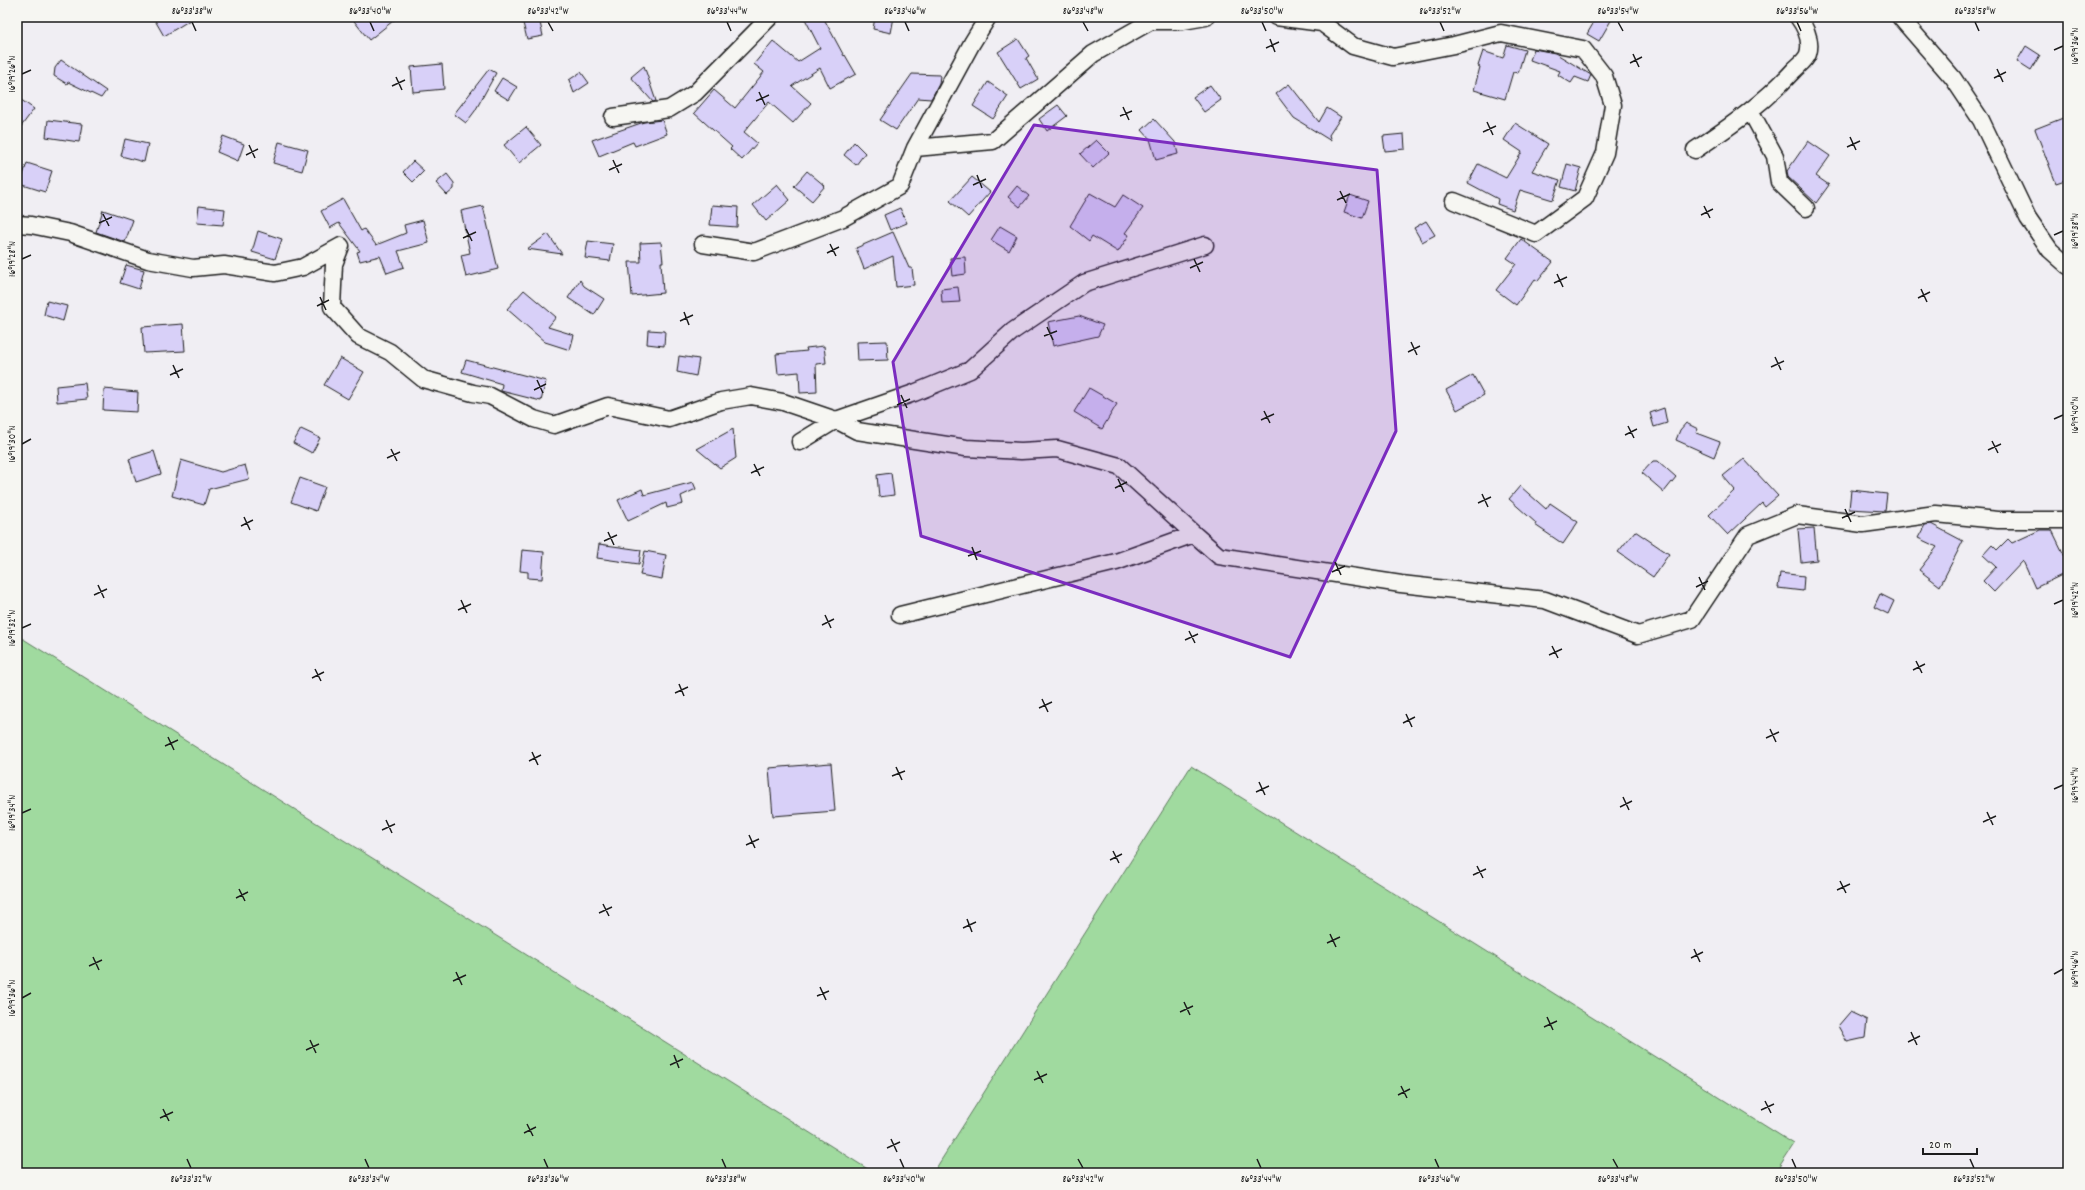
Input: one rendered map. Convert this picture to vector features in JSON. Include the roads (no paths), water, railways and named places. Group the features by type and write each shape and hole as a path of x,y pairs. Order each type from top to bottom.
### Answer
{"street":[{"path":"613,117 669,109 695,93 770,17"},
{"path":"703,244 754,252 843,218 900,186 916,148 972,43 988,17"},
{"path":"916,148 993,141 1100,50 1151,21 1183,21 1206,17"},
{"path":"1276,17 1322,23 1353,46 1393,57 1454,45 1501,32 1583,49 1604,76 1613,105 1605,154 1585,198 1536,234 1454,201"},
{"path":"1695,150 1751,112 1787,78 1808,55 1810,43 1804,25 1798,17"},
{"path":"1900,17 1952,78 1965,96 1981,120 2028,218 2050,250 2068,266"},
{"path":"1751,112 1775,156 1779,182 1806,208"},
{"path":"17,224 31,224 70,233 148,260 193,268 224,265 275,273 303,267 341,246 334,264 332,307 358,336 390,352 423,379 472,393 490,396 534,419 554,425 608,406 669,419 721,401 751,396 783,402 836,420 857,430 966,448 1021,451 1057,449 1120,466 1219,556 1401,584 1545,600 1638,635 1692,619 1748,535 1797,515 1862,524 1936,514 1998,520 2068,520"},
{"path":"800,442 836,420 914,393 970,370 1013,330 1084,283 1205,244"},
{"path":"900,615 1116,562 1194,534"}]}
